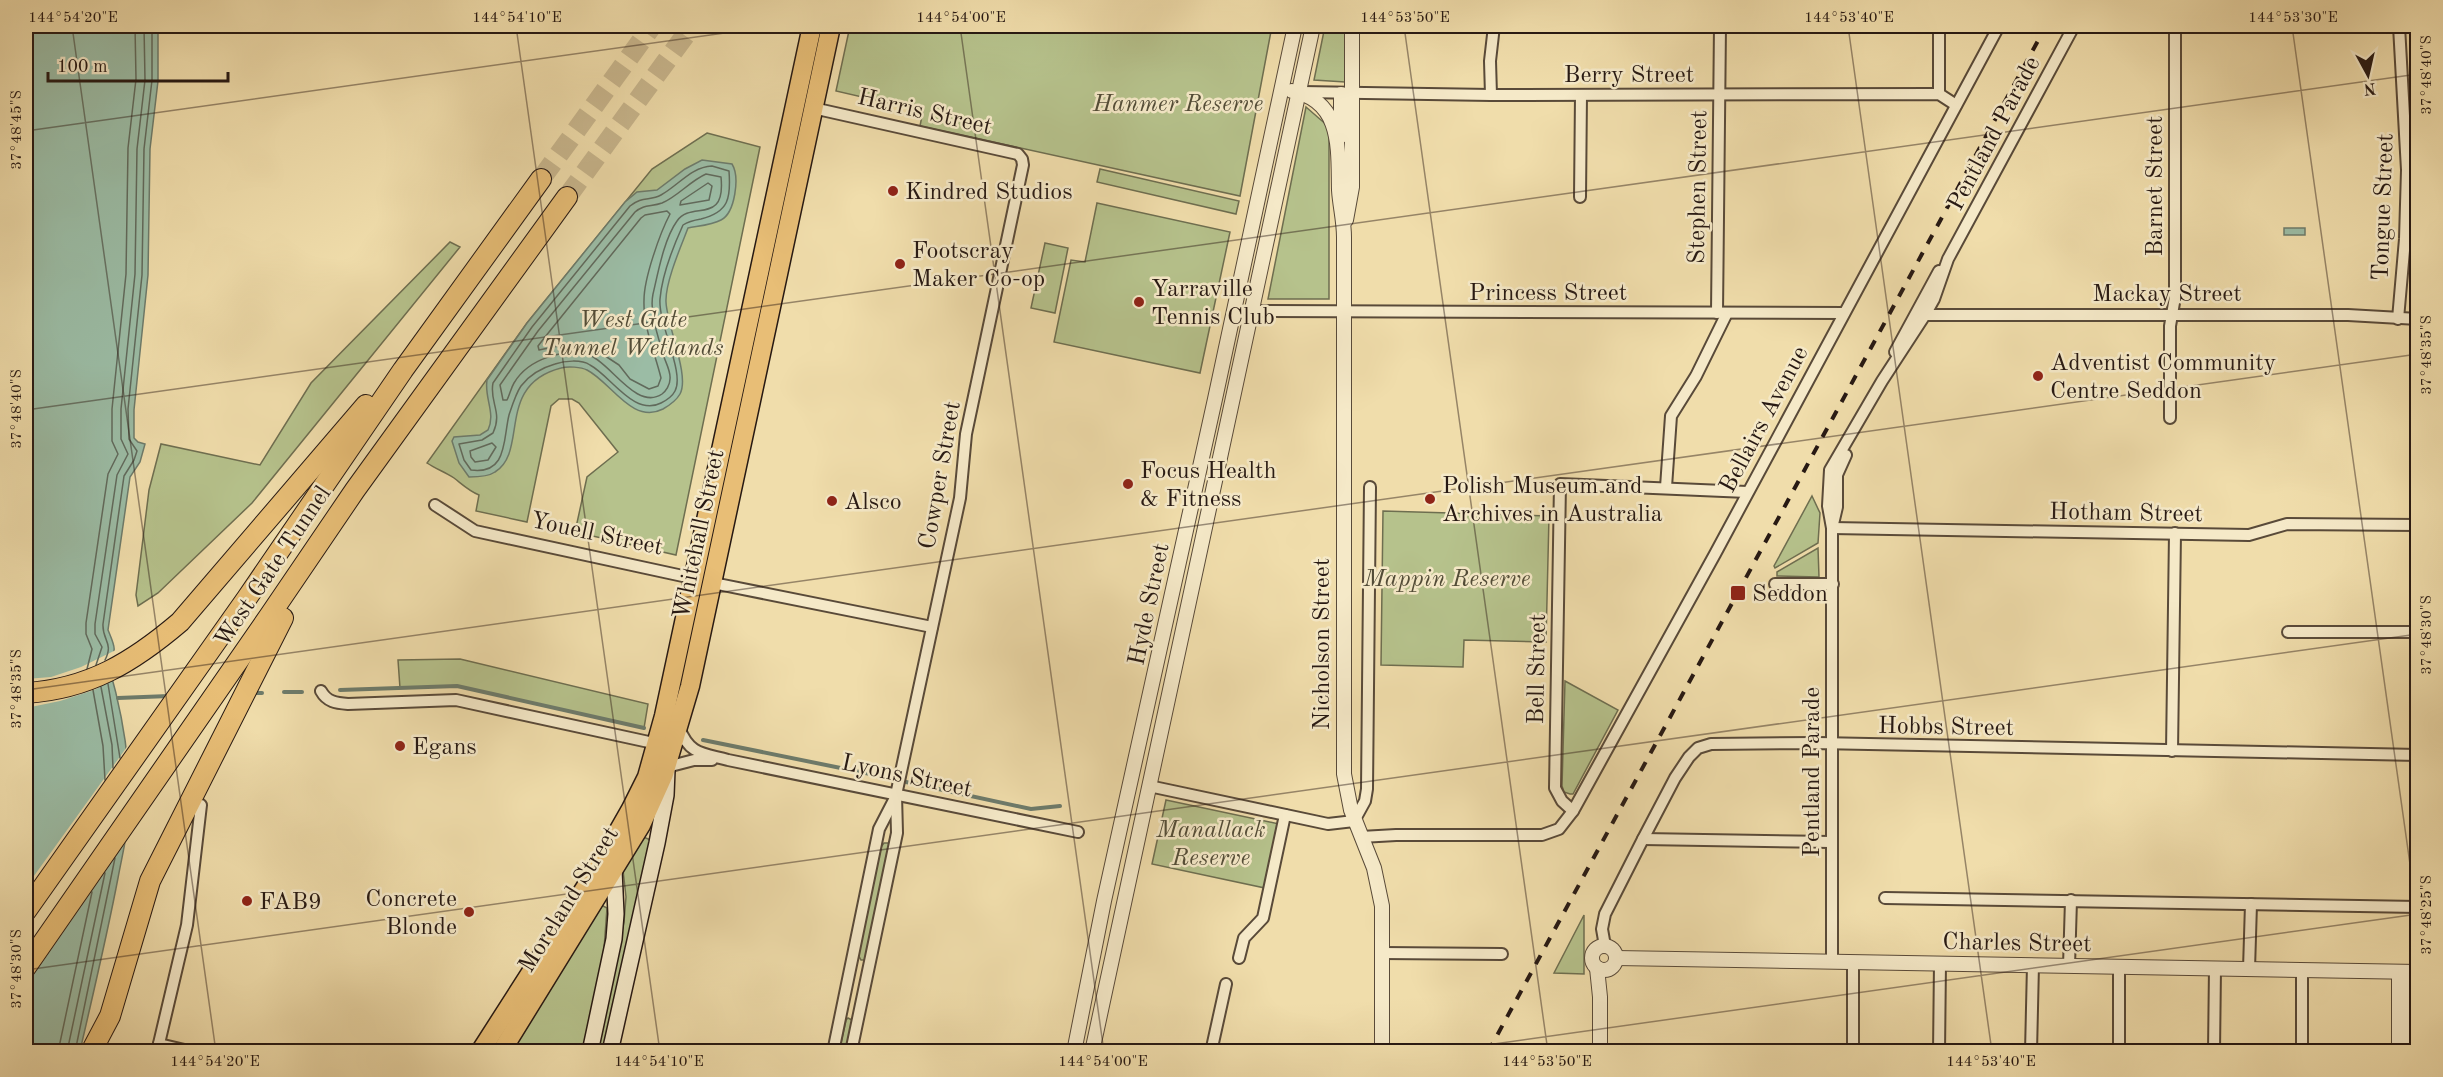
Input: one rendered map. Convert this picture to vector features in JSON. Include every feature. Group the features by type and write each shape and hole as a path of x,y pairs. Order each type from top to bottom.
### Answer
{"highway":[{"name":"West Gate Tunnel","path":"26,911 247,598 403,370 541,179"},
{"name":"West Gate Tunnel","path":"26,967 276,618 355,490 567,197"},
{"path":"26,693 67,686 114,670 148,648 180,622 371,399 403,370"},
{"path":"91,1052 110,1016 150,881 276,618"}],"main road":[{"name":"Whitehall Street","path":"623,824 641,790 658,744 692,578 752,348 804,106 813,26"},
{"name":"Whitehall Street","path":"804,106 831,26"},
{"name":"Whitehall Street","path":"610,1052 659,832 666,795 667,767 679,728 713,583 752,348"},
{"name":"Youell Street","path":"692,578 713,583"},
{"name":"Moreland Street","path":"501,1052 614,870 646,815 667,767"},
{"name":"Moreland Street","path":"480,1052 594,874 623,824"},
{"path":"590,1052 614,933 616,845 623,824"}],"street":[{"name":"Hyde Street","path":"1074,1052 1295,26"},
{"name":"Hyde Street","path":"1092,1052 1313,26"},
{"name":"Nicholson Street","path":"1344,231 1352,187 1347,94 1353,26"},
{"path":"1491,95 1490,62 1494,26"},
{"name":"Stephen Street","path":"1666,488 1671,416 1696,376 1722,313 1720,26"},
{"path":"1939,26 1939,94 1956,105"},
{"name":"Bellairs Avenue","path":"1361,837 1542,835 1559,830 1573,812 1999,26"},
{"name":"Pentland Parade","path":"1832,961 1833,584 1832,528 1828,506 1829,474 1882,381 1900,339 1921,315 1934,277 1948,259 2074,26"},
{"name":"Barnet Street","path":"2170,418 2169,326 2175,300 2175,26"},
{"name":"Tongue Street","path":"2398,319 2407,170 2399,26"},
{"path":"1281,88 1299,92"},
{"name":"Berry Street","path":"1299,92 1719,96 1939,94"},
{"name":"Nicholson Street","path":"1299,92 1320,105 1330,117 1336,135 1344,231 1344,768 1347,797 1354,821 1380,888 1382,1052"},
{"path":"1339,171 1347,94"},
{"path":"1580,197 1581,95"},
{"name":"Harris Street","path":"804,106 1018,154 1023,161"},
{"name":"Cowper Street","path":"851,1052 897,833 896,795 960,498 966,434 1023,161"},
{"path":"1234,313 1252,312"},
{"name":"Princess Street","path":"1252,312 1844,313"},
{"name":"Mackay Street","path":"1921,315 2348,315 2418,319"},
{"name":"Bell Street","path":"1573,812 1562,801 1556,788 1560,484 1666,488"},
{"path":"1149,786 1333,825 1354,821 1367,793 1370,487"},
{"path":"1666,488 1747,492"},
{"name":"Youell Street","path":"435,505 475,531 692,578"},
{"name":"Hotham Street","path":"1832,528 2249,535 2287,524 2418,525"},
{"path":"2172,751 2175,533"},
{"name":"Youell Street","path":"713,583 932,627"},
{"path":"1776,584 1833,584"},
{"path":"2288,632 2418,632"},
{"path":"321,691 324,697 333,702 348,704 456,700 658,744"},
{"name":"Lyons Street","path":"679,728 691,749 728,760 1078,832"},
{"name":"Hobbs Street","path":"1605,946 1602,929 1605,914 1675,778 1698,748 1717,743 2418,755"},
{"name":"Lyons Street","path":"667,767 694,760 728,760"},
{"name":"Cowper Street","path":"833,1052 879,829 896,795"},
{"path":"193,1052 158,1048 187,926 201,805"},
{"path":"1239,958 1244,938 1263,918 1286,815"},
{"path":"1643,839 1831,842"},
{"path":"1118,843 1136,846"},
{"path":"1885,898 2418,907"},
{"path":"2070,966 2071,900"},
{"path":"2249,969 2251,904"},
{"path":"1600,1052 1602,969 1593,956 1597,949 1605,946 1613,950 1616,958 1614,966 1602,969"},
{"path":"1382,953 1502,954"},
{"name":"Charles Street","path":"1616,958 2409,972"},
{"path":"1853,962 1853,1052"},
{"path":"1939,1052 1941,963"},
{"path":"2031,1052 2033,965"},
{"path":"2119,966 2119,1052"},
{"path":"2214,1052 2215,968"},
{"path":"2302,970 2302,1052"},
{"path":"2409,972 2409,1052"},
{"path":"1211,1052 1226,984"},
{"path":"2399,1052 2409,1037"}],"green space":[{"name":"Hanmer Reserve","path":"850,26 1272,26 1240,196 920,126 923,111 836,91"},
{"path":"1325,26 1346,26 1345,82 1314,80"},
{"path":"1306,107 1329,127 1329,299 1268,299"},
{"name":"West Gate Tunnel Wetlands","path":"707,133 760,147 676,555 575,532 587,477 618,452 579,403 572,399 559,399 551,406 527,522 476,511 479,495 427,463 527,323 652,169"},
{"path":"1100,169 1239,201 1236,214 1097,182"},
{"name":"Yarraville Tennis Club","path":"1097,203 1230,232 1200,373 1054,342 1071,260 1085,262"},
{"path":"450,242 460,247 252,503 158,593 138,606 136,595 149,490 161,444 260,465 311,383"},
{"path":"1045,243 1068,248 1055,313 1031,308"},
{"path":"1812,496 1820,513 1818,543 1775,568 1774,566"},
{"name":"Mappin Reserve","path":"1383,511 1549,516 1546,642 1464,640 1463,667 1381,665"},
{"path":"1818,548 1819,577 1777,576 1777,572"},
{"path":"460,659 648,704 644,728 457,686 400,688 398,660"},
{"path":"1565,681 1618,710 1573,794 1564,792 1562,786"},
{"name":"Manallack Reserve","path":"1166,800 1279,824 1265,888 1152,864"},
{"path":"643,837 651,840 604,1051 596,1052 624,922 626,897 623,870"},
{"path":"884,843 888,843 890,847 865,960 861,960 858,955 881,847"},
{"path":"601,905 607,908 604,949 583,1051 509,1052"},
{"path":"1584,915 1584,974 1554,973"},
{"path":"848,1018 854,1021 847,1051 839,1052 846,1020"}],"water":[{"path":"26,26 157,26 158,28 158,81 150,149 148,275 134,410 134,438 145,444 140,462 130,477 108,630 114,648 109,667 122,720 127,756 128,819 125,844 80,1051 26,1051"},
{"path":"702,160 732,164 736,186 733,203 726,216 713,223 688,228 671,275 666,302 682,375 680,394 673,403 663,409 652,412 641,411 622,400 587,370 574,367 561,368 541,376 528,388 520,403 505,462 492,474 469,477 459,463 452,441 454,437 480,435 488,430 491,418 487,380 527,323 625,202 637,192 657,190 685,169"},
{"path":"2284,228 2305,228 2305,235 2284,235"}],"pier":[{"path":"118,649 112,667 116,679 94,690 60,701 26,708 26,679 51,677 81,667"},
{"path":"129,744 132,811 128,839 26,986 26,887"}],"waterway":[{"path":"340,690 457,686 644,728"},
{"path":"284,692 302,692"},
{"path":"251,693 262,693"},
{"path":"118,698 169,696"},
{"path":"703,740 885,777"},
{"path":"906,782 1031,809 1060,806"}],"tunnel":[{"path":"541,179 652,26"},
{"path":"567,197 692,26"}],"railway":[{"path":"1488,1052 2046,26"}],"place":[{"name":"Kindred Studios","path":"893,191"},
{"name":"Footscray Maker Co-op","path":"900,264"},
{"name":"Yarraville Tennis Club","path":"1139,302"},
{"name":"Adventist Community Centre Seddon","path":"2038,376"},
{"name":"Focus Health & Fitness","path":"1128,484"},
{"name":"Polish Museum and Archives in Australia","path":"1430,499"},
{"name":"Alsco","path":"832,501"},
{"name":"Seddon","path":"1738,593"},
{"name":"Egans","path":"400,746"},
{"name":"FAB9","path":"247,901"},
{"name":"Concrete Blonde","path":"469,912"}]}
